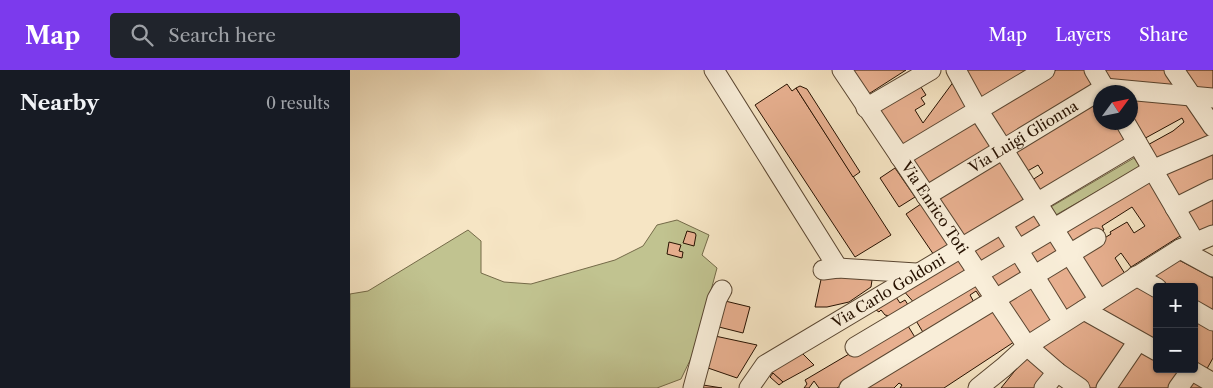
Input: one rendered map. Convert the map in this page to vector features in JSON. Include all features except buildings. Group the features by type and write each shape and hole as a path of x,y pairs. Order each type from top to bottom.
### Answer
{"street":[{"path":"714,70 830,269 916,273"},
{"name":"Via Enrico Toti","path":"842,70 1027,346 1057,372 1080,388"},
{"path":"866,108 932,70"},
{"path":"956,70 978,110 1070,254 1092,305 1138,340 1153,349"},
{"path":"900,157 1045,70"},
{"path":"1094,70 1103,85"},
{"path":"1174,70 1213,127"},
{"path":"1138,92 1213,98"},
{"name":"Via Luigi Glionna","path":"926,196 1093,97"},
{"path":"1130,130 1175,208 1188,246 1213,267"},
{"name":"Via Carlo Goldoni","path":"749,388 764,365 1137,143"},
{"path":"856,347 1152,170 1213,144"},
{"path":"1175,208 1213,189"},
{"path":"1002,224 1058,314"},
{"path":"978,388 1004,368 1027,346 1136,276 1188,246 1213,235"},
{"path":"849,388 1096,238"},
{"path":"1136,276 1153,286"},
{"path":"693,388 717,298 722,290"},
{"path":"1198,312 1213,321"},
{"path":"1106,388 1138,340"},
{"path":"1044,388 1057,372"},
{"path":"1178,388 1202,373"}],"green space":[{"path":"1134,158 1140,167 1054,216 1049,208"},
{"path":"677,220 709,235 702,255 717,268 695,350 681,379 657,388 350,388 350,294 368,291 468,230 481,241 481,273 504,282 531,284 615,260 643,246 657,225"}]}
